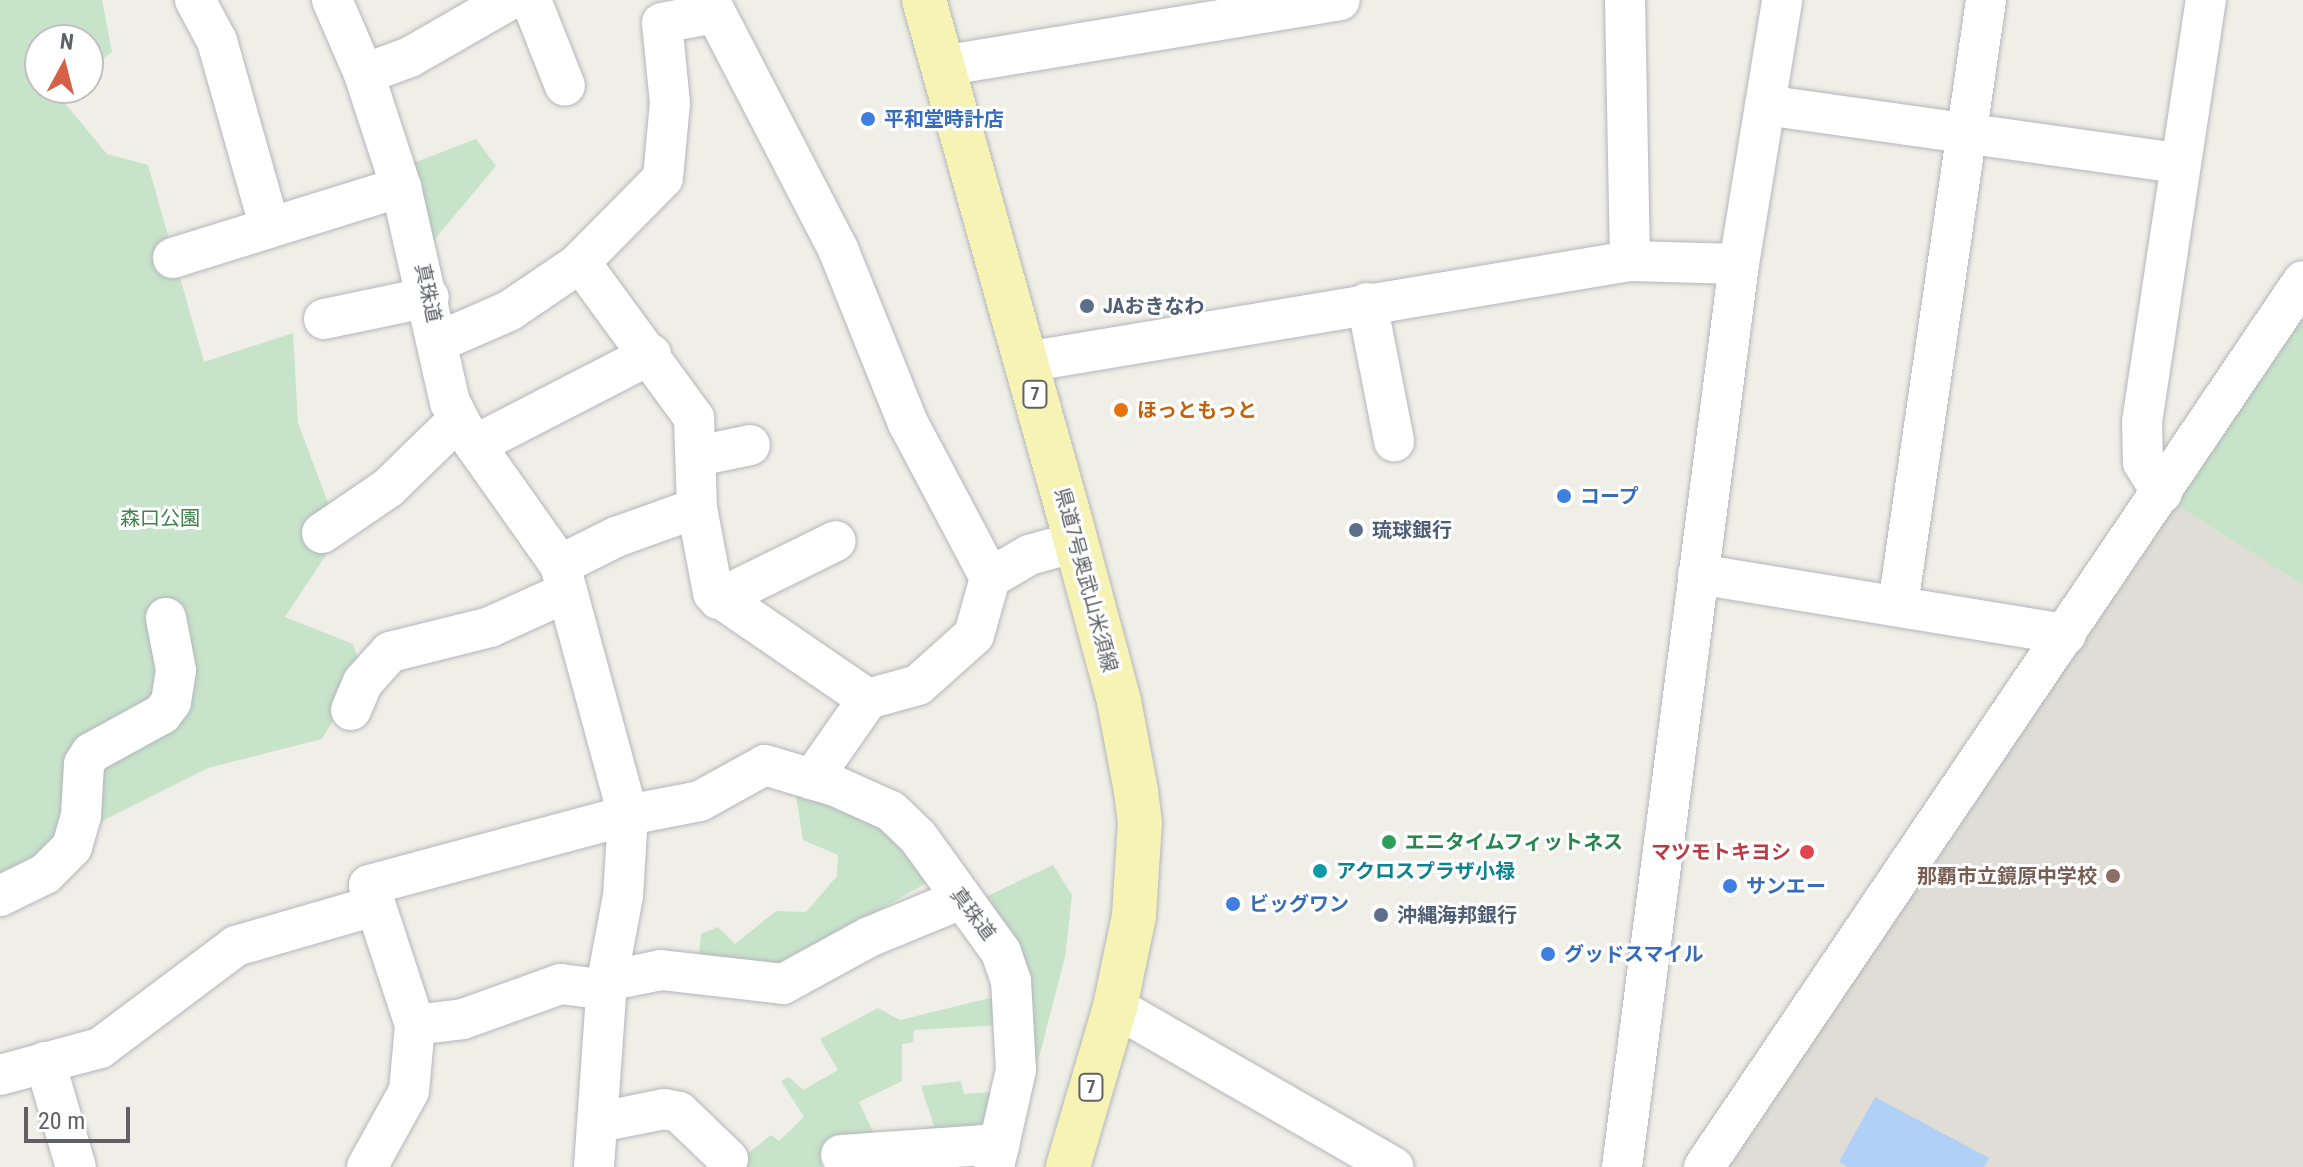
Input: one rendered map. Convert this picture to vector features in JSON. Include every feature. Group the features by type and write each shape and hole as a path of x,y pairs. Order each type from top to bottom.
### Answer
{"main road":[{"name":"県道7号奥武山米須線","path":"924,0 1119,701 1140,822 1134,916 1115,1007 1068,1167"}],"street":[{"path":"195,0 217,41 270,228"},
{"name":"真珠道","path":"332,0 364,74 401,187 438,342 467,432 564,578"},
{"path":"364,74 410,57 509,0"},
{"path":"531,0 565,86"},
{"path":"942,66 1340,0"},
{"path":"1625,0 1630,261"},
{"path":"1622,1167 1739,264 1782,0"},
{"path":"1898,605 1986,0"},
{"path":"2162,493 2143,462 2142,422 2206,0"},
{"path":"438,342 509,311 577,265 663,178 670,103 662,23 712,6 838,249 908,423 990,578 974,635 918,685 868,699 812,779"},
{"path":"1765,105 2179,163"},
{"path":"173,258 401,187"},
{"path":"1026,362 1630,261 1739,264"},
{"path":"577,265 651,354 694,418 698,456 697,508 718,599"},
{"path":"1704,1167 2303,281"},
{"path":"324,319 429,297"},
{"path":"1367,303 1394,441"},
{"path":"322,533 467,432 651,354"},
{"path":"698,456 750,445"},
{"path":"351,710 363,682 390,652 490,627 564,578 616,537 697,508"},
{"path":"718,599 836,541"},
{"path":"990,578 1029,555 1076,542"},
{"path":"1698,574 2066,634"},
{"path":"564,578 628,815 623,896 607,986 600,1122 594,1167"},
{"path":"718,599 735,605 868,699"},
{"path":"0,896 45,874 72,847 81,815 84,764 91,753 162,714 171,702 176,670 166,618"},
{"name":"真珠道","path":"628,815 700,801 765,765 812,779 891,811 918,837 1001,952 1011,981 1016,1070 997,1155"},
{"path":"367,1167 409,1091 415,1025 369,885 628,815"},
{"path":"415,1025 463,1019 561,984 607,986 661,970 783,984 869,937 961,899"},
{"path":"0,1075 100,1048 236,946 374,906"},
{"path":"1115,1007 1393,1167"},
{"path":"45,1062 76,1167"},
{"path":"600,1122 664,1109 679,1112 728,1159"},
{"path":"841,1155 997,1155"}],"shaded area":[{"name":"那覇市立鏡原中学校","path":"2176,505 2303,585 2303,1167 1726,1167"}],"green space":[{"name":"森口公園","path":"0,0 102,0 112,52 104,58 104,24 24,24 24,104 65,104 107,154 148,165 204,362 293,333 298,423 331,511 332,546 285,617 353,644 362,672 322,739 208,768 94,825 0,884"},
{"path":"476,139 496,166 433,241 411,164"},
{"path":"2303,314 2303,585 2176,505"},
{"path":"796,795 878,820 928,882 774,970 698,965 701,934 718,927 735,944 776,911 806,912 837,876 838,855 803,840"},
{"path":"1053,865 1072,895 1065,957 1030,1092 975,902"},
{"path":"1002,995 1004,1025 914,1030 913,1042 902,1044 902,1081 859,1102 877,1140 934,1126 921,1086 961,1081 964,1094 1008,1091 994,1133 839,1151 821,1167 742,1167 737,1162 771,1135 779,1141 804,1117 781,1081 789,1077 803,1090 838,1070 820,1039 878,1008 900,1020"}],"water":[{"path":"1875,1097 1989,1158 1984,1167 1848,1167 1839,1162"}],"place":[{"name":"平和堂時計店","path":"868,119"},
{"name":"JAおきなわ","path":"1087,306"},
{"name":"ほっともっと","path":"1121,410"},
{"name":"コープ","path":"1564,496"},
{"name":"琉球銀行","path":"1356,530"},
{"name":"エニタイムフィットネス","path":"1389,842"},
{"name":"マツモトキヨシ","path":"1807,852"},
{"name":"アクロスプラザ小禄","path":"1320,871"},
{"name":"那覇市立鏡原中学校","path":"2113,876"},
{"name":"サンエー","path":"1730,886"},
{"name":"ビッグワン","path":"1233,904"},
{"name":"沖縄海邦銀行","path":"1381,915"},
{"name":"グッドスマイル","path":"1548,954"}]}
